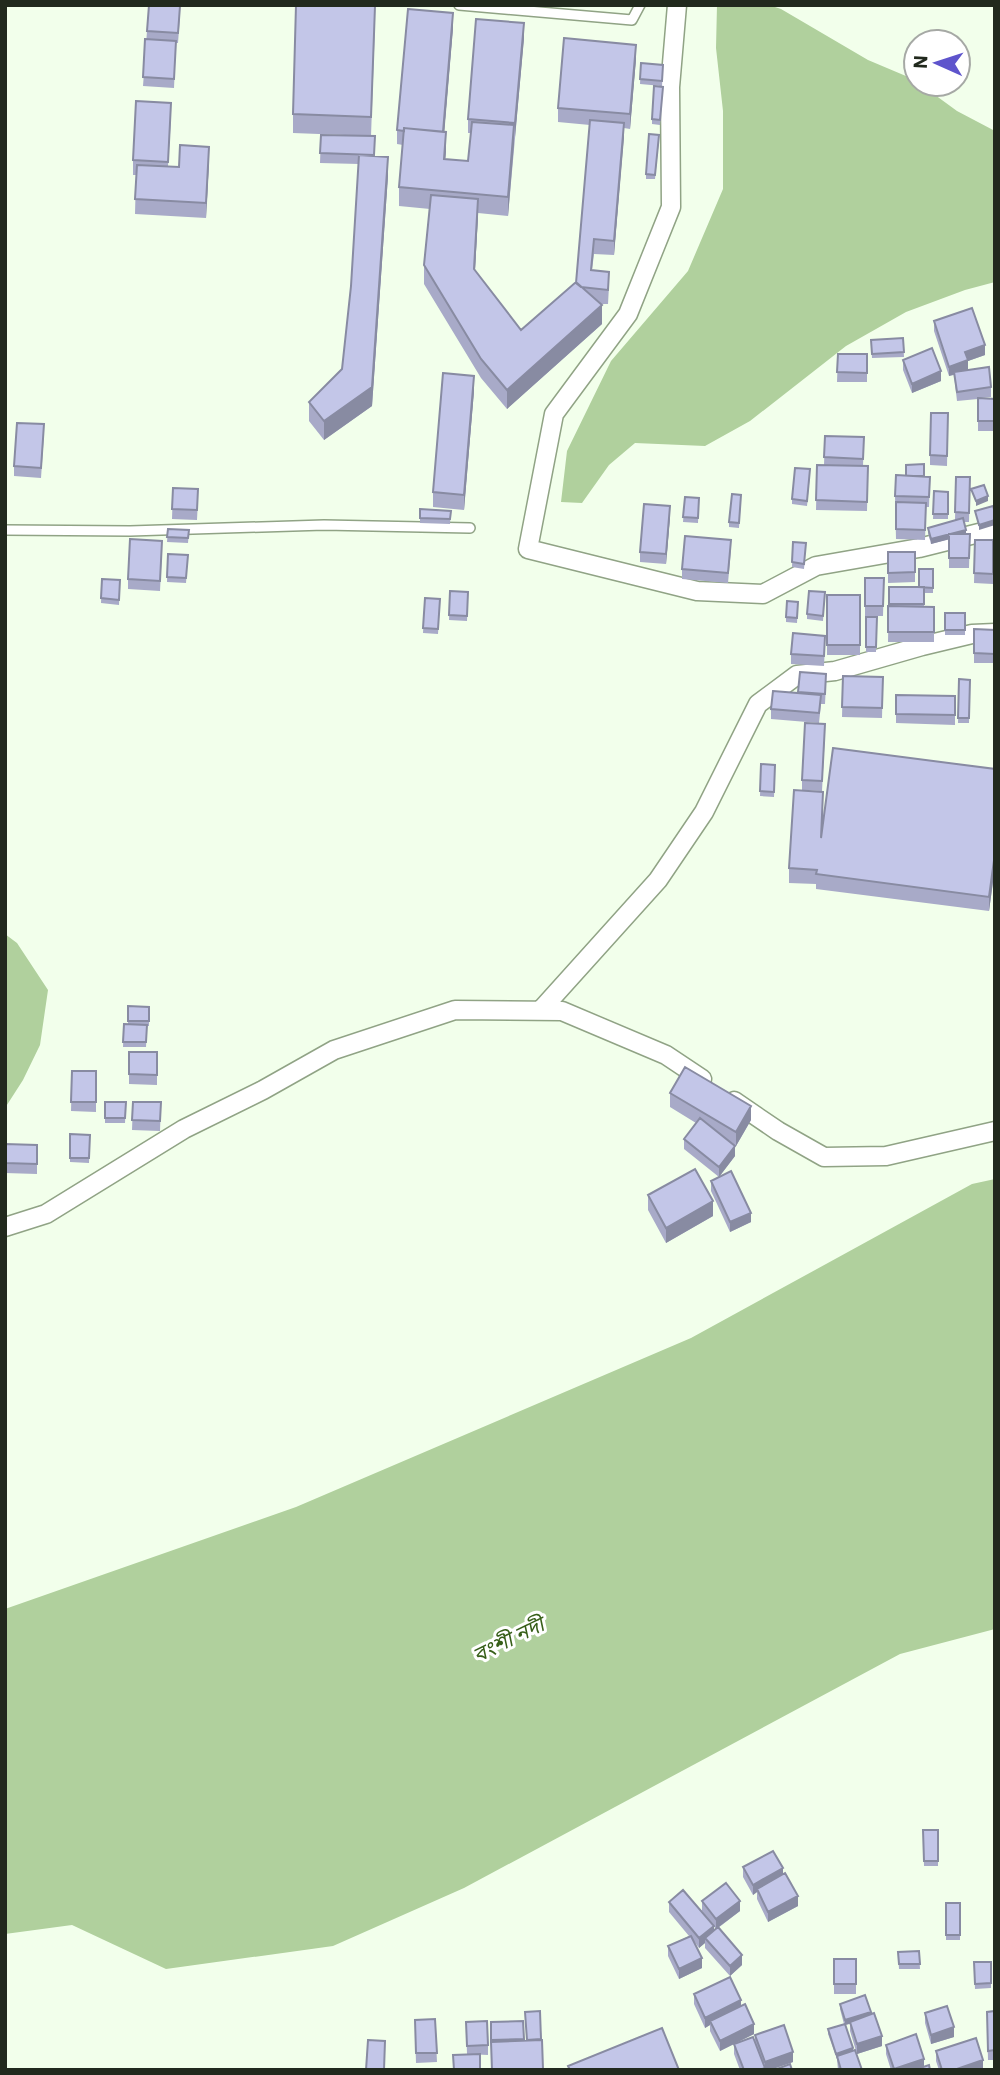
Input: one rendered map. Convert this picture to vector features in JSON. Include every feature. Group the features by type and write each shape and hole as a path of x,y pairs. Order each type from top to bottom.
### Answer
{"street":[{"path":"677,5 670,87 671,207 628,314 554,414 528,550 697,591 762,594 816,566 919,548 995,529"},
{"path":"540,1011 658,880 704,812 758,704 797,675 835,671 972,634 995,633"},
{"path":"5,1227 46,1214 184,1129 263,1090 334,1050 455,1010 562,1012 666,1055 778,1131 824,1157 886,1156 995,1131"}],"lane":[{"path":"458,5 632,20 640,5"},
{"path":"5,530 130,531 324,524 470,528"}],"water":[{"path":"717,5 769,5 781,9 868,60 902,74 902,98 939,98 957,111 995,131 995,282 906,312 846,346 750,421 705,446 635,443 609,465 582,503 561,502 567,451 611,361 688,271 723,189 723,111 716,48"},
{"path":"5,934 17,943 48,990 40,1045 23,1080 5,1108"},
{"name":"বংশী নদী","path":"995,1179 995,1629 900,1654 464,1888 333,1946 166,1969 72,1925 5,1934 5,1609 296,1507 691,1338 972,1184"}],"building":[{"path":"149,5 180,6 178,33 147,31"},
{"path":"296,5 375,6 371,117 293,114"},
{"path":"408,9 453,13 443,132 404,128 404,131 397,130"},
{"path":"476,19 524,23 515,123 468,119"},
{"path":"564,38 636,45 630,114 558,108"},
{"path":"145,39 176,41 174,79 143,77"},
{"path":"641,63 663,65 662,81 640,79"},
{"path":"654,86 663,87 660,120 652,119"},
{"path":"136,101 171,103 168,162 133,160"},
{"path":"590,120 624,123 614,241 594,239 591,270 609,272 608,290 581,287 576,283"},
{"path":"472,122 514,125 508,197 399,187 404,128 446,132 444,159 468,161"},
{"path":"649,134 659,135 655,175 646,174"},
{"path":"321,135 375,136 374,155 320,153"},
{"path":"180,145 209,147 206,203 135,199 137,165 179,167"},
{"path":"359,155 388,157 372,387 324,421 309,402 342,369 351,286"},
{"path":"431,195 478,199 474,269 521,330 576,282 602,305 507,390 481,359 424,265"},
{"path":"972,308 985,345 965,352 968,360 949,367 934,321"},
{"path":"903,338 904,352 872,354 871,340"},
{"path":"932,348 941,371 912,384 903,360"},
{"path":"838,354 867,354 867,373 837,372"},
{"path":"989,367 991,387 957,392 954,372"},
{"path":"443,373 474,376 464,495 433,492"},
{"path":"978,398 995,399 995,421 978,421"},
{"path":"931,413 948,413 947,456 930,455"},
{"path":"17,423 44,424 41,468 14,466"},
{"path":"825,436 864,437 863,459 824,457"},
{"path":"924,464 924,476 906,476 906,465"},
{"path":"817,465 868,466 867,502 816,500"},
{"path":"795,468 810,469 807,501 792,499"},
{"path":"896,475 930,477 929,497 895,496"},
{"path":"956,477 970,477 969,513 955,512"},
{"path":"984,485 988,496 976,501 971,489"},
{"path":"173,488 198,489 197,510 172,509"},
{"path":"934,491 948,492 948,514 933,514"},
{"path":"732,494 741,495 739,523 729,522"},
{"path":"685,497 699,498 698,518 683,517"},
{"path":"896,502 926,503 925,530 896,529"},
{"path":"644,504 670,506 666,554 640,552"},
{"path":"993,506 995,520 979,525 975,511"},
{"path":"420,509 451,511 450,519 420,518"},
{"path":"963,518 966,530 931,539 928,528"},
{"path":"168,529 189,530 188,538 167,537"},
{"path":"949,534 970,534 969,558 949,558"},
{"path":"685,536 731,540 728,573 682,569"},
{"path":"130,539 162,541 160,581 128,579"},
{"path":"975,540 993,540 993,574 974,573"},
{"path":"793,542 806,543 804,564 792,562"},
{"path":"888,552 915,552 915,572 888,573"},
{"path":"168,554 188,555 186,578 167,577"},
{"path":"919,569 933,569 933,588 919,587"},
{"path":"865,578 884,578 883,606 865,606"},
{"path":"102,579 120,580 119,600 101,598"},
{"path":"889,587 924,587 924,604 889,604"},
{"path":"450,591 468,592 467,616 449,615"},
{"path":"809,591 825,592 823,616 807,614"},
{"path":"827,595 860,595 860,645 827,645"},
{"path":"425,598 440,599 438,629 423,628"},
{"path":"787,601 798,602 797,618 786,617"},
{"path":"888,606 934,607 934,632 888,632"},
{"path":"945,613 965,613 965,630 945,630"},
{"path":"866,617 877,617 876,647 866,647"},
{"path":"974,629 995,630 995,654 974,653"},
{"path":"793,633 825,636 824,656 791,654"},
{"path":"800,672 826,674 825,694 798,692"},
{"path":"843,676 883,677 882,708 842,707"},
{"path":"959,679 970,680 969,718 958,718"},
{"path":"773,691 821,695 819,713 771,709"},
{"path":"896,695 955,696 955,715 896,714"},
{"path":"805,723 825,724 822,781 802,780"},
{"path":"833,748 995,769 995,853 989,897 789,868 794,790 823,792 821,838"},
{"path":"761,764 775,765 774,792 760,791"},
{"path":"128,1006 149,1007 149,1021 128,1021"},
{"path":"124,1024 147,1025 146,1042 123,1042"},
{"path":"129,1052 157,1052 157,1075 129,1074"},
{"path":"685,1067 751,1106 736,1132 670,1093"},
{"path":"72,1071 96,1071 96,1102 71,1102"},
{"path":"105,1102 126,1102 125,1118 105,1118"},
{"path":"133,1102 161,1102 160,1121 132,1120"},
{"path":"700,1118 735,1146 719,1167 684,1139"},
{"path":"70,1134 90,1135 89,1158 70,1158"},
{"path":"5,1144 37,1145 37,1164 5,1163"},
{"path":"695,1169 713,1201 666,1228 648,1195"},
{"path":"731,1171 751,1213 730,1222 711,1181"},
{"path":"923,1830 938,1830 938,1861 924,1861"},
{"path":"773,1851 783,1868 753,1885 743,1867"},
{"path":"785,1873 798,1896 768,1912 757,1889"},
{"path":"726,1883 740,1901 716,1919 702,1901"},
{"path":"683,1890 714,1926 699,1938 669,1902"},
{"path":"946,1903 960,1903 960,1935 946,1935"},
{"path":"718,1927 742,1955 730,1966 705,1938"},
{"path":"691,1936 702,1958 679,1969 668,1946"},
{"path":"919,1951 920,1964 899,1964 898,1952"},
{"path":"834,1959 856,1959 856,1984 834,1984"},
{"path":"974,1962 991,1962 991,1983 975,1984"},
{"path":"730,1977 741,2000 705,2018 694,1994"},
{"path":"865,1995 871,2012 845,2020 840,2004"},
{"path":"745,2004 754,2024 720,2041 710,2021"},
{"path":"947,2006 954,2027 931,2035 925,2013"},
{"path":"540,2011 541,2039 527,2040 525,2012"},
{"path":"995,2011 995,2050 988,2051 987,2012"},
{"path":"874,2013 882,2036 857,2044 850,2022"},
{"path":"435,2019 437,2053 416,2053 415,2020"},
{"path":"487,2021 488,2045 467,2046 466,2022"},
{"path":"523,2021 524,2039 491,2040 491,2022"},
{"path":"845,2024 853,2048 836,2054 828,2029"},
{"path":"784,2025 793,2052 765,2062 755,2035"},
{"path":"662,2028 679,2070 570,2070 568,2066"},
{"path":"916,2034 924,2059 894,2069 886,2045"},
{"path":"753,2037 765,2068 744,2070 734,2044"},
{"path":"976,2038 983,2060 954,2070 942,2070 936,2051"},
{"path":"368,2040 385,2041 384,2070 366,2070"},
{"path":"542,2040 543,2069 492,2070 491,2042"},
{"path":"855,2050 862,2070 841,2070 837,2056"},
{"path":"480,2054 480,2070 454,2070 453,2055"},
{"path":"790,2064 792,2070 774,2070"},
{"path":"929,2065 930,2070 914,2070"}]}
